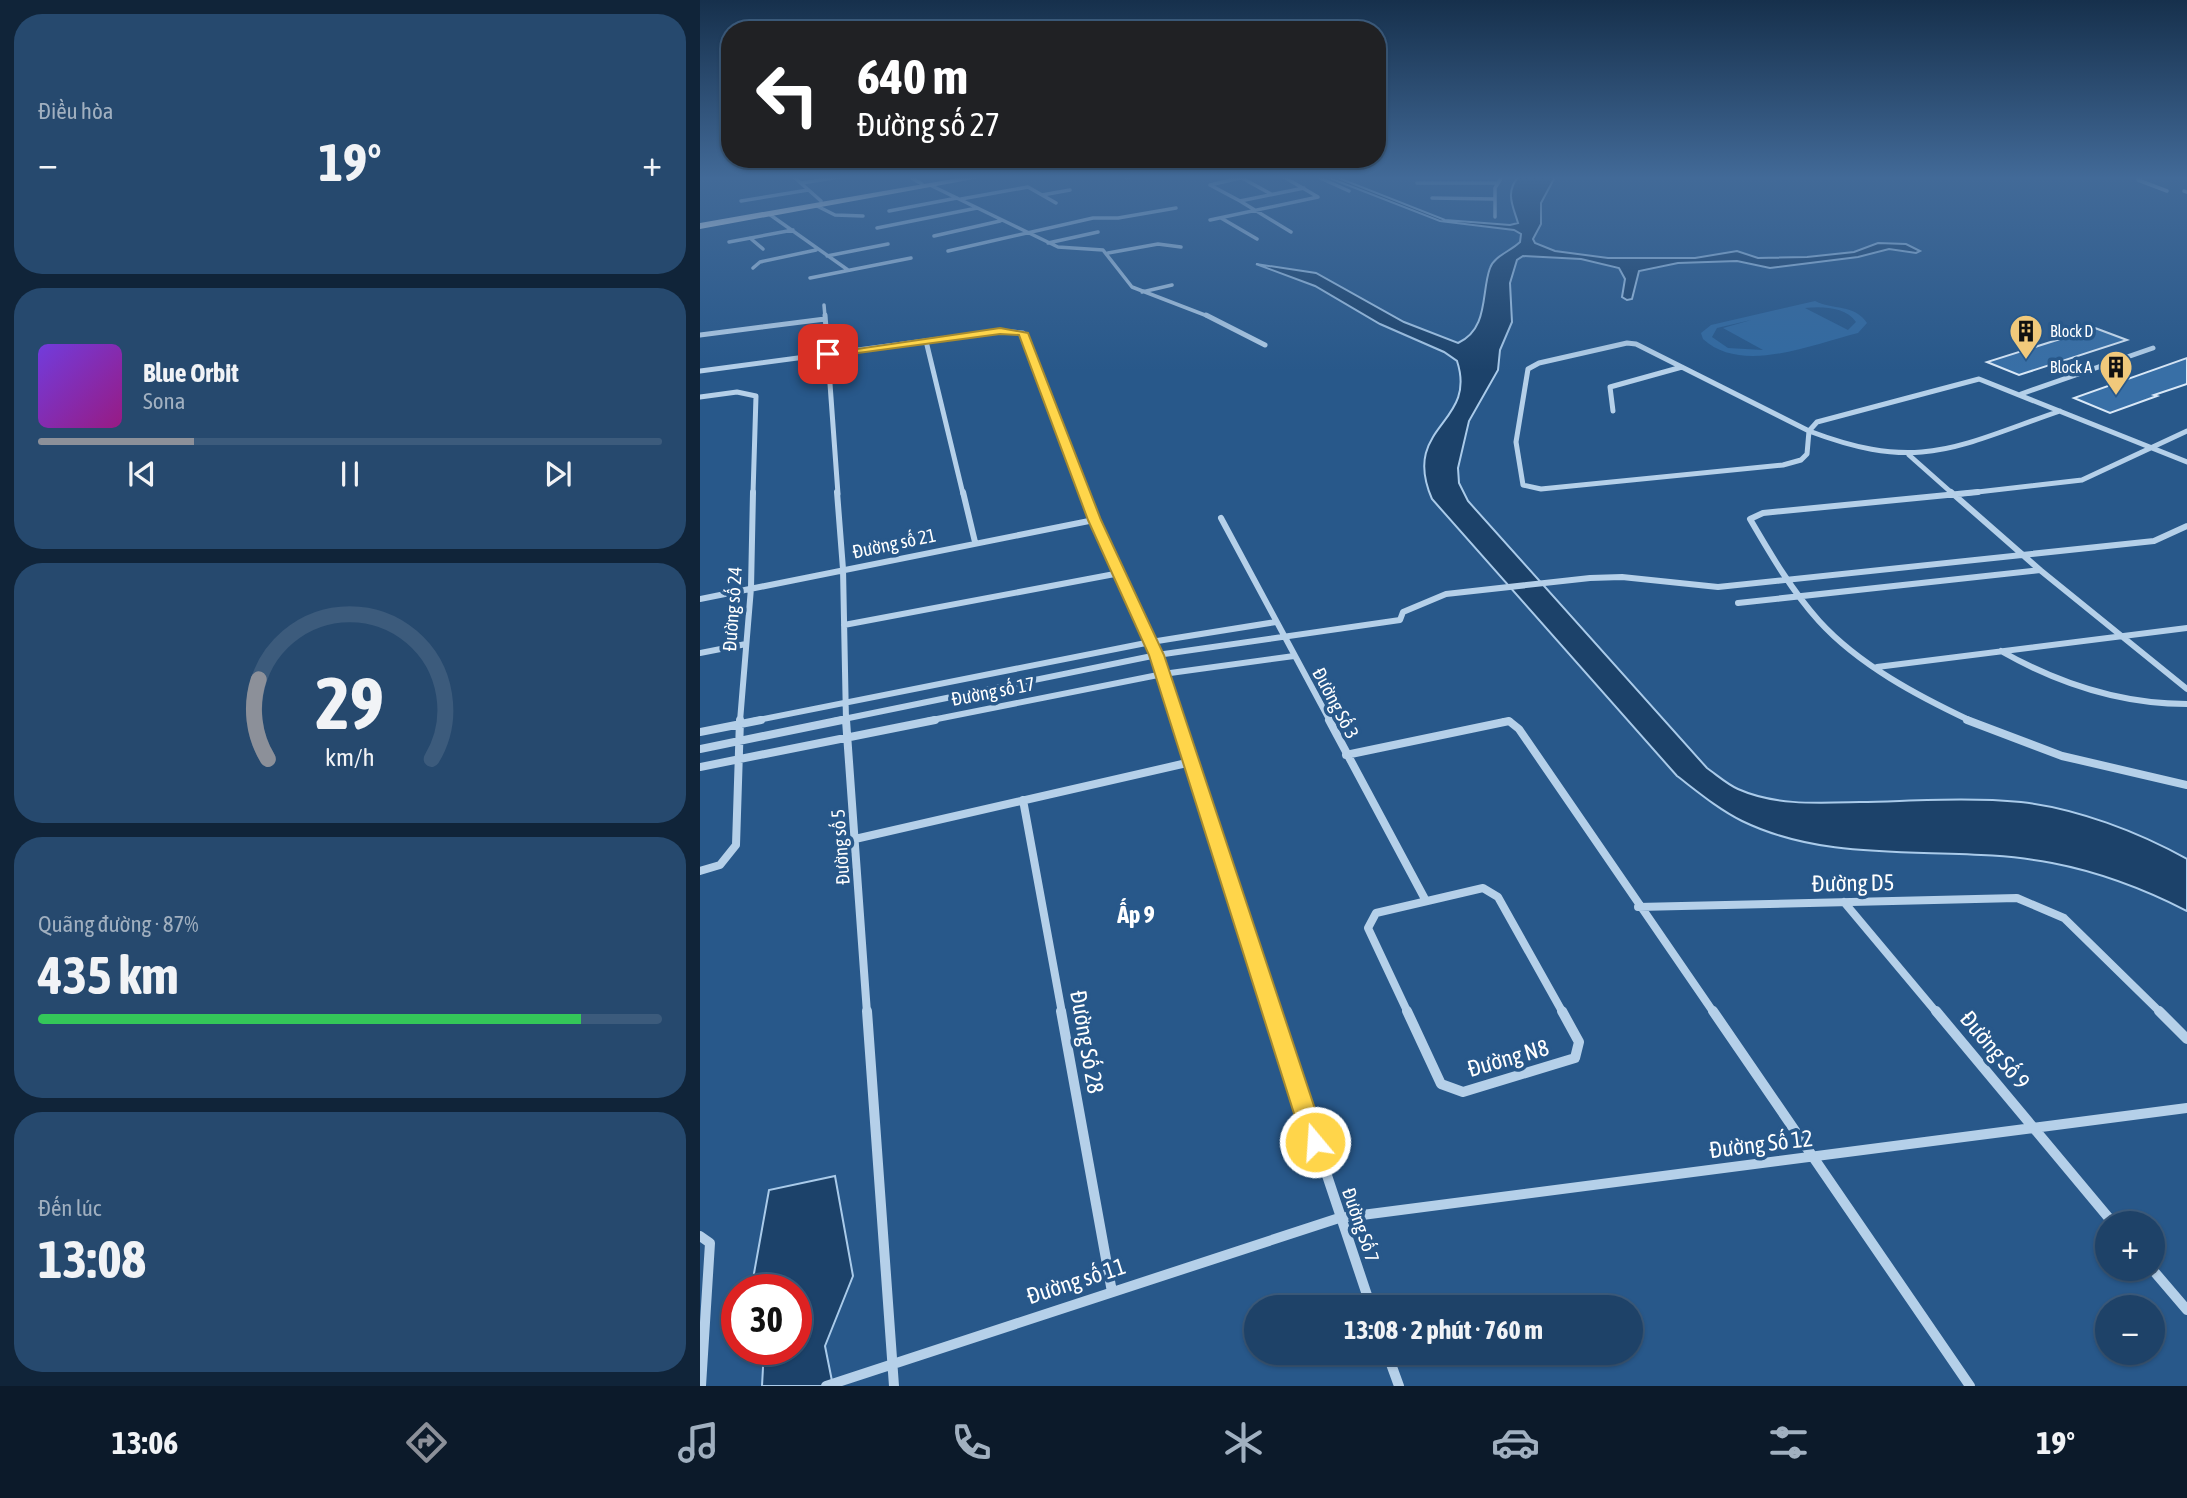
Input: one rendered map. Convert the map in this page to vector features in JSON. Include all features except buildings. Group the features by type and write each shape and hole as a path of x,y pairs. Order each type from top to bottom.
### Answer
{"street":[{"path":"754,242 763,249"},
{"path":"806,242 848,270"},
{"path":"948,251 986,242"},
{"path":"1048,243 1054,242"},
{"path":"1048,243 1060,248 1108,253 1158,244 1181,247"},
{"path":"827,256 888,244"},
{"path":"753,268 760,265 760,262 816,250"},
{"path":"1108,253 1117,276 1142,292 1161,301 1192,309 1265,345"},
{"path":"810,278 911,258"},
{"path":"1142,292 1172,285"},
{"name":"Đường số 5","path":"824,305 843,569 847,736 894,1386"},
{"path":"700,335 825,319"},
{"name":"Đường Số 7","path":"926,341 1016,331 1023,333 1028,342 1094,520 1157,655 1339,1218 1367,1295"},
{"path":"700,370 926,341 975,542"},
{"path":"2060,411 1956,447 1909,455 1884,453 1808,432 1631,343 1528,369 1514,452 1523,485 1541,489 1783,465 1801,460 1807,454 1808,432 1822,420 1972,379 1986,381 2187,462"},
{"path":"2020,395 2152,348"},
{"path":"1613,411 1610,387 1682,367"},
{"name":"Đường số 24","path":"700,397 737,392 756,396 751,588 738,741 740,759 736,845 720,865 700,871"},
{"path":"2187,431 2082,480 1755,515 1750,519 1787,581 1834,636 1911,692 1947,713 1997,733 2095,766 2187,785"},
{"path":"1909,455 2021,555 2187,689"},
{"name":"Đường Số 3","path":"1221,518 1426,901"},
{"name":"Đường số 21","path":"700,599 1094,520"},
{"path":"1787,581 2154,541 2187,526"},
{"path":"1738,603 2040,570"},
{"path":"844,625 1120,573"},
{"name":"Đường số 17","path":"700,749 1157,655 1400,620 1403,612 1446,594 1590,578 1622,577 1718,587 1787,581"},
{"path":"700,732 1151,642 1276,622"},
{"path":"1876,667 2187,628"},
{"path":"700,653 746,644"},
{"path":"2001,651 2049,677 2085,689 2162,704 2187,704"},
{"name":"Đường số 17","path":"700,767 1163,674 1294,656"},
{"path":"1346,755 1488,723 1509,721 1519,729 1970,1386"},
{"path":"855,839 1191,762"},
{"name":"Đường Số 28","path":"1023,800 1112,1292"},
{"name":"Đường N8","path":"1483,888 1498,897 1579,1042 1576,1058 1463,1091 1441,1084 1368,928 1376,913 1426,901 1483,888"},
{"name":"Đường D5","path":"1639,907 2017,898 2064,918 2187,1039"},
{"name":"Đường Số 9","path":"1844,902 2103,1211"},
{"name":"Đường Số 12","path":"1339,1218 2187,1108"},
{"name":"Đường số 11","path":"826,1386 1339,1218"},
{"path":"700,1236 710,1243 701,1386"},
{"path":"2162,1281 2187,1310"},
{"path":"1391,1365 1399,1386"}],"shaded area":[{"path":"1520,242 1534,242 1555,251 1608,258 1695,258 1737,251 1758,258 1807,257 1854,252 1878,243 1906,244 1920,251 1916,253 1889,249 1858,257 1770,268 1737,261 1678,263 1639,271 1632,299 1627,300 1622,297 1625,279 1619,268 1581,259 1523,256 1517,260 1510,283 1512,322 1500,350 1498,370 1469,421 1458,468 1459,483 1468,501 1707,768 1734,787 1783,801 2001,801 2042,805 2085,816 2128,831 2187,859 2187,911 2121,882 2052,863 2013,857 1856,850 1817,845 1779,835 1733,816 1677,776 1432,499 1425,474 1425,455 1431,440 1457,399 1461,382 1457,361 1444,352 1380,324 1315,286 1256,264 1316,273 1404,322 1458,343 1475,329 1492,264"},
{"path":"1815,301 1850,310 1867,323 1858,333 1778,354 1757,356 1737,355 1719,350 1703,339 1701,333 1711,325","holes":["1805,308 1840,310 1856,322 1848,330","1751,320 1723,328 1763,350 1728,348 1712,337 1717,328"]},
{"path":"835,1176 853,1276 825,1346 833,1386 762,1386 763,1365 812,1365 812,1274 754,1274 769,1190"}],"place":[{"name":"Block D","path":"2026,361"},
{"name":"Block A","path":"2116,397"}],"district":[{"name":"Ấp 9","path":"1136,915"}],"route":[{"path":"828,354 1008,330 1023,333 1094,520 1157,655 1315,1142"}]}
